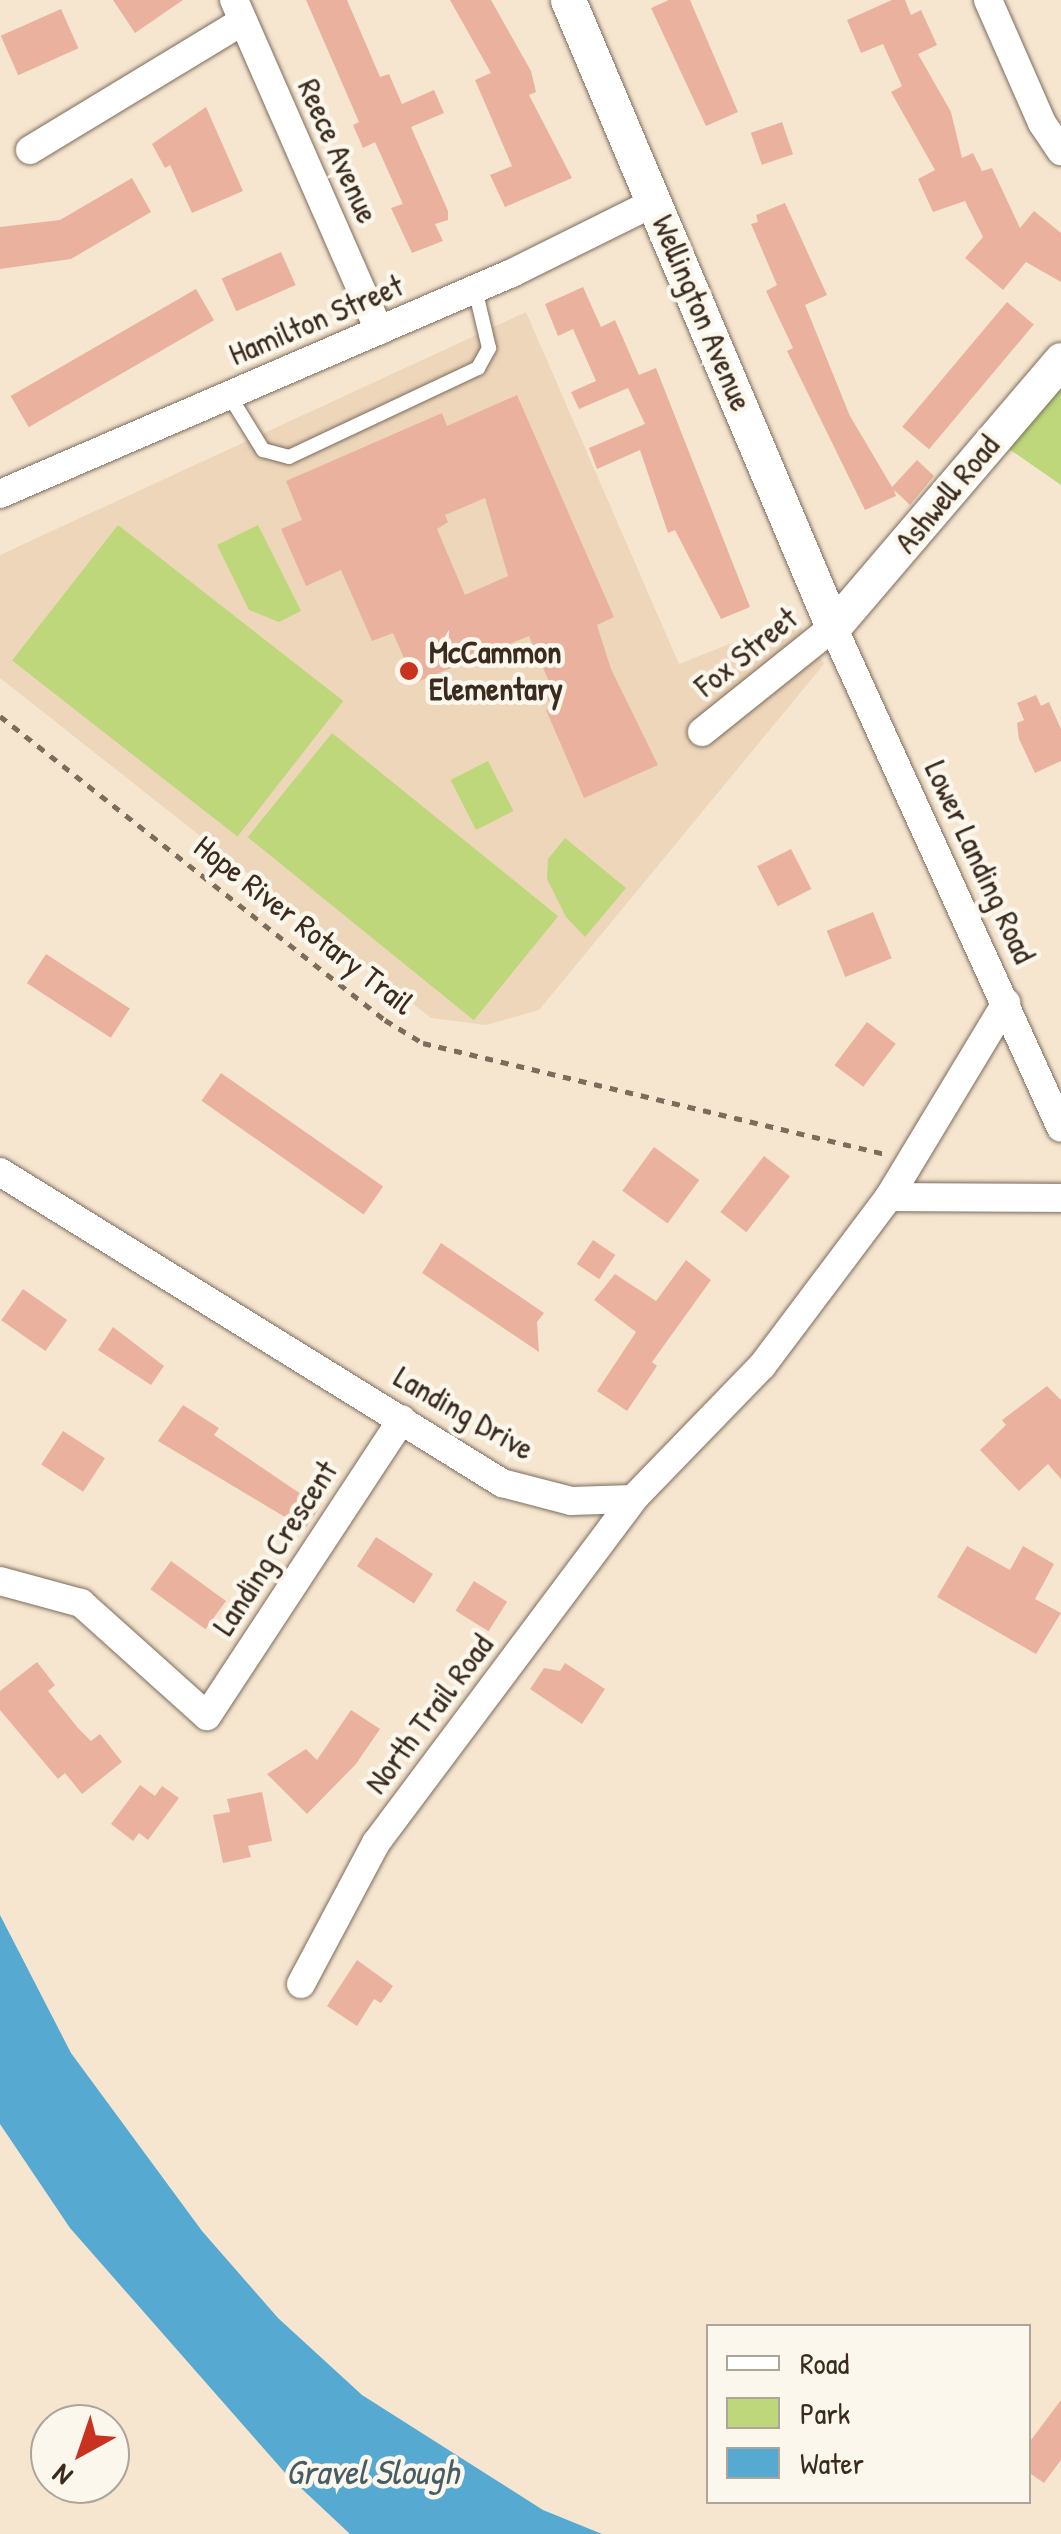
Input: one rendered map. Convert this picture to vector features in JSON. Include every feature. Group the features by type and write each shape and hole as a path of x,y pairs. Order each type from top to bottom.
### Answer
{"street":[{"name":"Wellington Avenue","path":"568,0 834,627"},
{"path":"988,0 1042,124 1061,150"},
{"path":"30,150 238,10"},
{"name":"Reece Avenue","path":"238,10 378,331"},
{"name":"Hamilton Street","path":"0,494 476,289 655,202"},
{"name":"Ashwell Road","path":"834,627 1061,360"},
{"name":"Fox Street","path":"702,732 834,627"},
{"name":"Lower Landing Road","path":"834,627 1061,1128"},
{"path":"632,1499 762,1366 890,1197 1006,1003"},
{"name":"Landing Drive","path":"0,1172 502,1483 571,1500 632,1499"},
{"path":"890,1197 1061,1198"},
{"name":"Landing Crescent","path":"0,1581 81,1603 207,1716 402,1419"},
{"name":"North Trail Road","path":"301,1984 376,1843 632,1499"}],"lane":[{"path":"229,395 263,450 288,457 478,368 489,348 476,289"}],"path":[{"name":"Hope River Rotary Trail","path":"0,716 422,1043 882,1151 908,1166"}],"shaded area":[{"name":"McCammon Elementary","path":"526,312 679,664 795,618 824,664 539,1010 486,1025 431,1018 0,678 0,555"}],"green space":[{"path":"1061,361 1061,485 996,440"},
{"path":"118,525 343,701 237,837 12,661"},
{"path":"258,525 301,611 279,622 249,610 217,545"},
{"path":"332,733 558,916 474,1020 248,837"},
{"path":"488,761 513,811 476,830 451,780"},
{"path":"565,838 626,888 585,937 566,917 547,879 548,859"}],"water":[{"name":"Gravel Slough","path":"0,1915 71,2053 202,2231 278,2318 362,2395 543,2510 602,2534 350,2534 287,2475 70,2228 0,2124"}],"building":[{"path":"113,0 183,0 135,33"},
{"path":"306,0 347,0 380,77 389,74 402,104 434,90 444,113 411,127 448,211 448,220 435,224 443,241 412,253 391,208 403,204 375,142 363,148 353,125 359,122"},
{"path":"450,0 491,0 531,71 536,92 529,95 572,178 505,207 490,175 512,166 475,80 491,73"},
{"path":"669,0 690,0 738,112 706,126 651,8"},
{"path":"892,0 905,0 911,15 921,10 937,45 918,54 951,112 962,158 973,153 982,171 992,168 1020,228 1034,211 1061,233 1061,282 1026,262 1003,290 965,258 983,237 965,201 933,212 918,179 935,170 891,92 902,86 883,44 861,53 847,20"},
{"path":"61,9 78,48 18,75 1,36"},
{"path":"206,107 243,191 192,213 170,165 165,168 152,144"},
{"path":"782,122 793,154 762,165 751,133"},
{"path":"132,178 151,212 71,259 0,269 0,227 60,220"},
{"path":"785,203 827,295 805,305 850,416 892,487 917,460 934,476 910,505 894,490 896,496 865,510 787,351 793,348 766,291 777,285 751,224 758,222 756,215"},
{"path":"281,252 296,285 236,311 222,278"},
{"path":"583,287 601,327 615,320 639,375 656,368 750,607 721,619 675,530 668,533 640,450 597,469 589,448 645,424 628,388 579,409 571,392 596,381 573,329 558,336 545,304"},
{"path":"196,289 214,320 29,427 11,396"},
{"path":"1007,302 1034,324 929,449 902,427"},
{"path":"517,395 614,617 597,625 611,669 658,765 584,798 546,710 552,708 542,688 550,684 529,636 415,683 393,633 372,641 341,570 306,586 281,529 302,520 286,481 442,413 447,426","holes":["485,498 508,576 465,595 437,529 448,522 445,515"]},
{"path":"1036,695 1041,706 1049,702 1061,729 1061,761 1035,773 1019,739 1017,723 1024,720 1017,703"},
{"path":"791,849 811,889 778,906 757,866"},
{"path":"873,912 892,958 845,977 827,931"},
{"path":"46,954 130,1008 111,1038 27,983"},
{"path":"867,1022 896,1044 863,1087 835,1065"},
{"path":"221,1073 383,1187 364,1214 201,1101"},
{"path":"654,1147 699,1180 668,1224 622,1191"},
{"path":"764,1156 790,1176 746,1232 720,1212"},
{"path":"593,1240 615,1255 599,1279 577,1264"},
{"path":"441,1243 544,1313 537,1322 539,1352 422,1273"},
{"path":"686,1260 711,1280 652,1362 657,1366 627,1411 597,1391 636,1332 594,1300 615,1274 656,1301"},
{"path":"23,1289 67,1320 45,1351 1,1320"},
{"path":"113,1327 164,1366 151,1385 98,1350"},
{"path":"1047,1386 1061,1400 1061,1479 1048,1464 1019,1491 980,1450 1006,1425 1002,1420"},
{"path":"183,1405 219,1428 214,1435 320,1507 305,1529 158,1441"},
{"path":"63,1431 105,1458 83,1492 41,1465"},
{"path":"376,1537 433,1574 414,1603 357,1566"},
{"path":"967,1546 1010,1570 1023,1546 1054,1564 1035,1599 1061,1613 1036,1654 937,1597"},
{"path":"171,1561 226,1601 205,1629 150,1589"},
{"path":"474,1581 507,1602 489,1631 455,1611"},
{"path":"37,1662 55,1685 48,1691 78,1728 91,1741 100,1734 122,1762 82,1794 65,1773 58,1779 0,1710 0,1691"},
{"path":"565,1663 605,1689 582,1724 530,1689 544,1668 560,1671"},
{"path":"351,1710 380,1729 356,1764 307,1814 267,1774 306,1749 317,1760"},
{"path":"140,1785 155,1796 162,1786 179,1798 148,1840 139,1833 133,1841 111,1824"},
{"path":"262,1792 272,1841 248,1846 251,1857 223,1863 213,1815 230,1812 227,1799"},
{"path":"357,1960 393,1986 381,2003 374,1999 357,2026 327,2006"},
{"path":"1061,2400 1061,2460 1044,2483 1031,2474 1031,2440"}],"place":[{"name":"McCammon Elementary","path":"409,671"}]}
